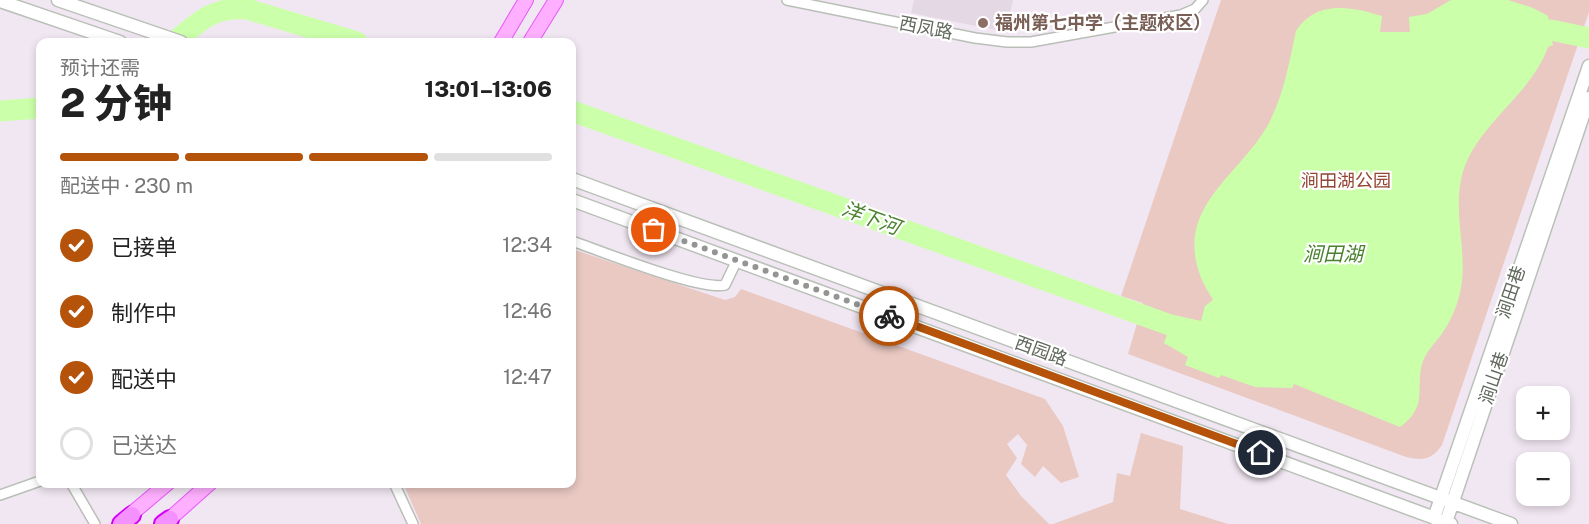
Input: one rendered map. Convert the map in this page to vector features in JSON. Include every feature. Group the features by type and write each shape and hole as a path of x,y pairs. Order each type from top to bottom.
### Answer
{"main road":[{"path":"58,0 170,38"},
{"path":"503,38 526,0"},
{"path":"532,38 556,0"},
{"path":"0,1 108,38"},
{"name":"涧田巷","path":"1447,514 1589,66"},
{"name":"涧山巷","path":"1447,514 1589,98"},
{"name":"西园路","path":"576,181 1447,514"},
{"name":"西园路","path":"576,201 1447,514 1511,524"},
{"path":"124,521 162,488"},
{"path":"166,522 204,488"}],"street":[{"name":"西凤路","path":"788,0 975,38 1019,42 1031,42 1181,15 1195,9 1203,0"},
{"path":"576,242 680,278 714,287 725,285 737,261"},
{"path":"0,495 36,482"},
{"path":"74,488 95,524"},
{"path":"396,488 413,524"}],"shaded area":[{"name":"福州第七中学（主题校区）","path":"914,0 1013,0 1006,32 911,13"}],"green space":[{"name":"涧田湖","path":"1221,0 1589,0 1589,12 1442,445 1434,454 1426,458 1406,457 1128,354 1143,303 1121,296"},
{"path":"576,250 725,300 735,297 741,289 1045,399 1063,426 1079,477 1061,483 1043,466 1035,477 1021,464 1027,445 1018,434 1007,444 1017,458 1006,475 1021,496 1049,524 421,524 405,488 576,488"},
{"path":"1141,433 1183,446 1180,509 1228,524 1053,524 1113,502 1117,473 1130,476"}],"water":[{"name":"涧田湖","path":"1451,0 1508,0 1533,8 1548,16 1553,45 1548,47 1529,81 1479,141 1462,175 1459,190 1463,264 1460,293 1447,326 1423,361 1415,411 1400,427 1294,384 1292,388 1255,387 1221,375 1219,378 1185,365 1188,357 1164,343 1174,315 1201,321 1205,306 1213,300 1200,275 1195,251 1196,229 1203,210 1257,142 1269,123 1282,90 1296,31 1313,14 1334,8 1346,8 1382,16 1380,32 1410,32 1409,17 1427,14"}],"waterway":[{"name":"洋下河","path":"179,38 207,17 224,10 235,9 247,9 344,38"},
{"name":"洋下河","path":"1551,30 1589,38"},
{"name":"洋下河","path":"0,111 36,108"},
{"name":"洋下河","path":"576,112 1170,325"}],"way so far":[{"path":"654,230 889,316"}],"place":[{"name":"福州第七中学（主题校区）","path":"983,23"}],"route":[{"path":"889,316 1261,453"}],"park label":[{"name":"涧田湖公园","path":"1346,181"}]}
